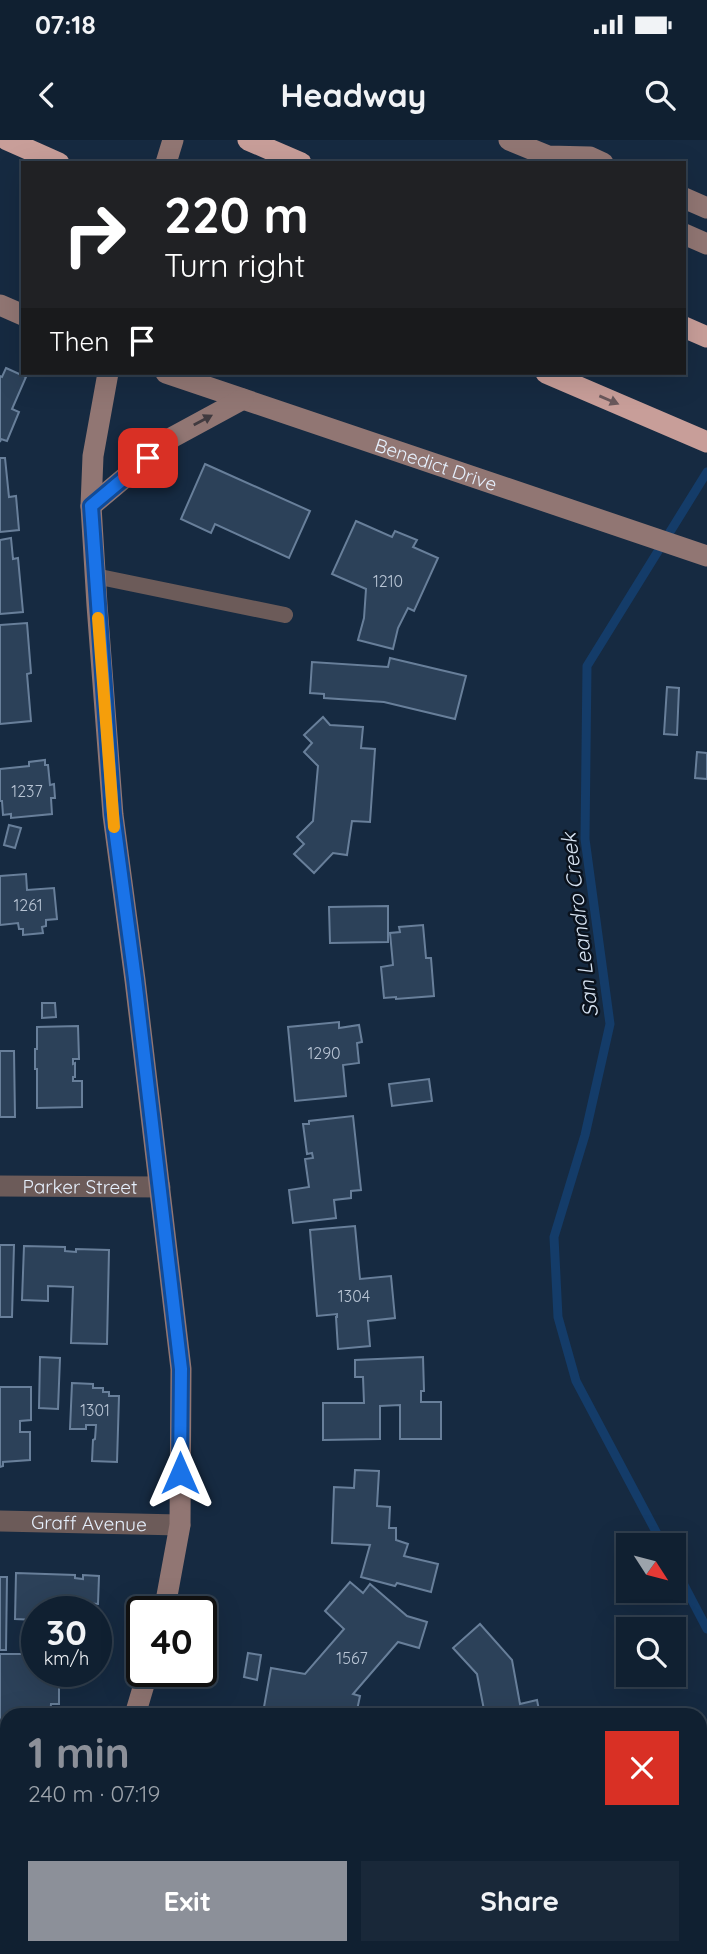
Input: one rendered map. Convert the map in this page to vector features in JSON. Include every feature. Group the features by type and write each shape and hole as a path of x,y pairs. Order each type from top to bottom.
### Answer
{"highway":[{"path":"7,140 54,161"},
{"path":"256,144 296,161"},
{"path":"686,328 707,337"},
{"path":"551,375 707,442"}],"street":[{"path":"167,161 173,140"},
{"path":"509,140 551,153 590,157 599,161"},
{"path":"686,199 707,208"},
{"path":"686,235 707,244"},
{"path":"0,305 21,314"},
{"path":"108,375 93,456 91,506 95,576 113,814 181,1369 180,1525 167,1596"},
{"name":"Benedict Drive","path":"172,375 707,556"},
{"path":"91,506 173,437 243,399"},
{"name":"Parker Street","path":"0,1186 160,1187"},
{"name":"Graff Avenue","path":"0,1521 180,1525"},
{"path":"137,1708 143,1687"}],"lane":[{"path":"95,576 285,615"}],"building":[{"path":"6,368 26,377 12,409 19,412 7,441 1,439 0,442 0,376 2,377"},
{"path":"0,458 5,458 9,497 16,496 19,530 0,532"},
{"path":"205,464 310,511 289,558 215,524 211,533 181,519"},
{"path":"356,521 392,537 395,531 417,540 413,547 438,558 414,611 408,608 398,628 393,649 358,640 364,618 366,589 332,574"},
{"path":"11,538 13,559 18,558 23,612 0,614 0,540"},
{"path":"27,623 31,721 0,724 0,625"},
{"path":"390,658 466,676 455,719 384,702 324,698 324,694 310,693 312,662 388,667"},
{"path":"667,687 679,688 677,735 664,734"},
{"path":"323,717 330,725 363,727 361,748 375,749 370,822 352,821 347,855 333,853 314,873 294,854 304,844 297,837 313,821 318,766 304,752 312,743 304,735"},
{"path":"697,752 707,753 707,779 695,778"},
{"path":"45,760 50,785 54,784 52,814 11,818 11,814 3,815 0,769 29,766 29,762"},
{"path":"9,825 21,828 15,848 4,845"},
{"path":"26,874 27,890 54,888 57,919 46,920 46,926 42,927 43,933 23,935 23,929 19,929 18,923 0,925 0,876"},
{"path":"388,906 388,942 330,943 329,907"},
{"path":"423,925 426,958 431,958 434,996 384,998 381,967 393,965 390,933 400,932 399,927"},
{"path":"42,1003 55,1003 56,1017 42,1018"},
{"path":"339,1022 339,1028 359,1025 362,1042 357,1043 359,1063 343,1065 346,1096 295,1101 288,1027"},
{"path":"78,1026 79,1059 73,1059 73,1081 82,1081 82,1107 37,1108 37,1027"},
{"path":"0,1051 14,1051 15,1117 0,1117"},
{"path":"429,1079 432,1101 392,1106 389,1084"},
{"path":"353,1116 361,1190 351,1191 351,1198 334,1200 336,1218 293,1223 289,1190 309,1187 305,1159 313,1158 312,1153 307,1154 303,1124"},
{"path":"355,1226 360,1279 391,1276 395,1318 368,1321 370,1346 338,1349 337,1314 317,1316 310,1230"},
{"path":"0,1245 14,1245 12,1317 0,1317"},
{"path":"24,1246 65,1247 65,1251 76,1252 76,1249 109,1250 107,1344 71,1343 73,1287 48,1286 48,1301 22,1300"},
{"path":"40,1357 60,1358 58,1409 39,1408"},
{"path":"423,1357 424,1391 421,1391 421,1402 441,1402 441,1439 400,1439 400,1405 380,1406 380,1439 323,1440 323,1403 364,1403 363,1377 355,1377 355,1360"},
{"path":"72,1383 93,1384 93,1388 103,1388 103,1392 109,1392 109,1396 119,1396 117,1462 92,1461 96,1425 86,1425 86,1429 70,1429"},
{"path":"0,1387 31,1387 31,1420 20,1421 20,1432 30,1432 30,1460 3,1462 0,1467"},
{"path":"355,1470 379,1471 377,1506 390,1507 389,1528 396,1528 396,1540 408,1544 404,1556 438,1564 431,1592 361,1577 370,1545 332,1543 334,1487 354,1488"},
{"path":"16,1573 75,1575 75,1578 83,1579 83,1575 99,1576 98,1596 21,1596 21,1619 15,1619"},
{"path":"0,1577 7,1577 6,1650 0,1650"},
{"path":"350,1582 363,1593 370,1584 407,1616 427,1622 419,1648 398,1642 353,1694 360,1696 357,1708 264,1707 271,1668 305,1674 344,1629 325,1611"},
{"path":"480,1624 512,1660 520,1704 537,1700 539,1708 484,1708 477,1674 453,1648"},
{"path":"248,1653 261,1655 257,1680 244,1677"},
{"path":"0,1654 21,1654 21,1687 59,1687 59,1704 51,1704 51,1708 0,1708"}],"waterway":[{"name":"San Leandro Creek","path":"657,1533 576,1381 558,1317 554,1237 585,1135 610,1024 585,839 587,666 707,472"},
{"name":"San Leandro Creek","path":"686,1589 707,1629"}],"slow traffic":[{"path":"98,618 114,827"}],"route":[{"path":"148,458 91,506 113,814 181,1369 180,1473"}]}
